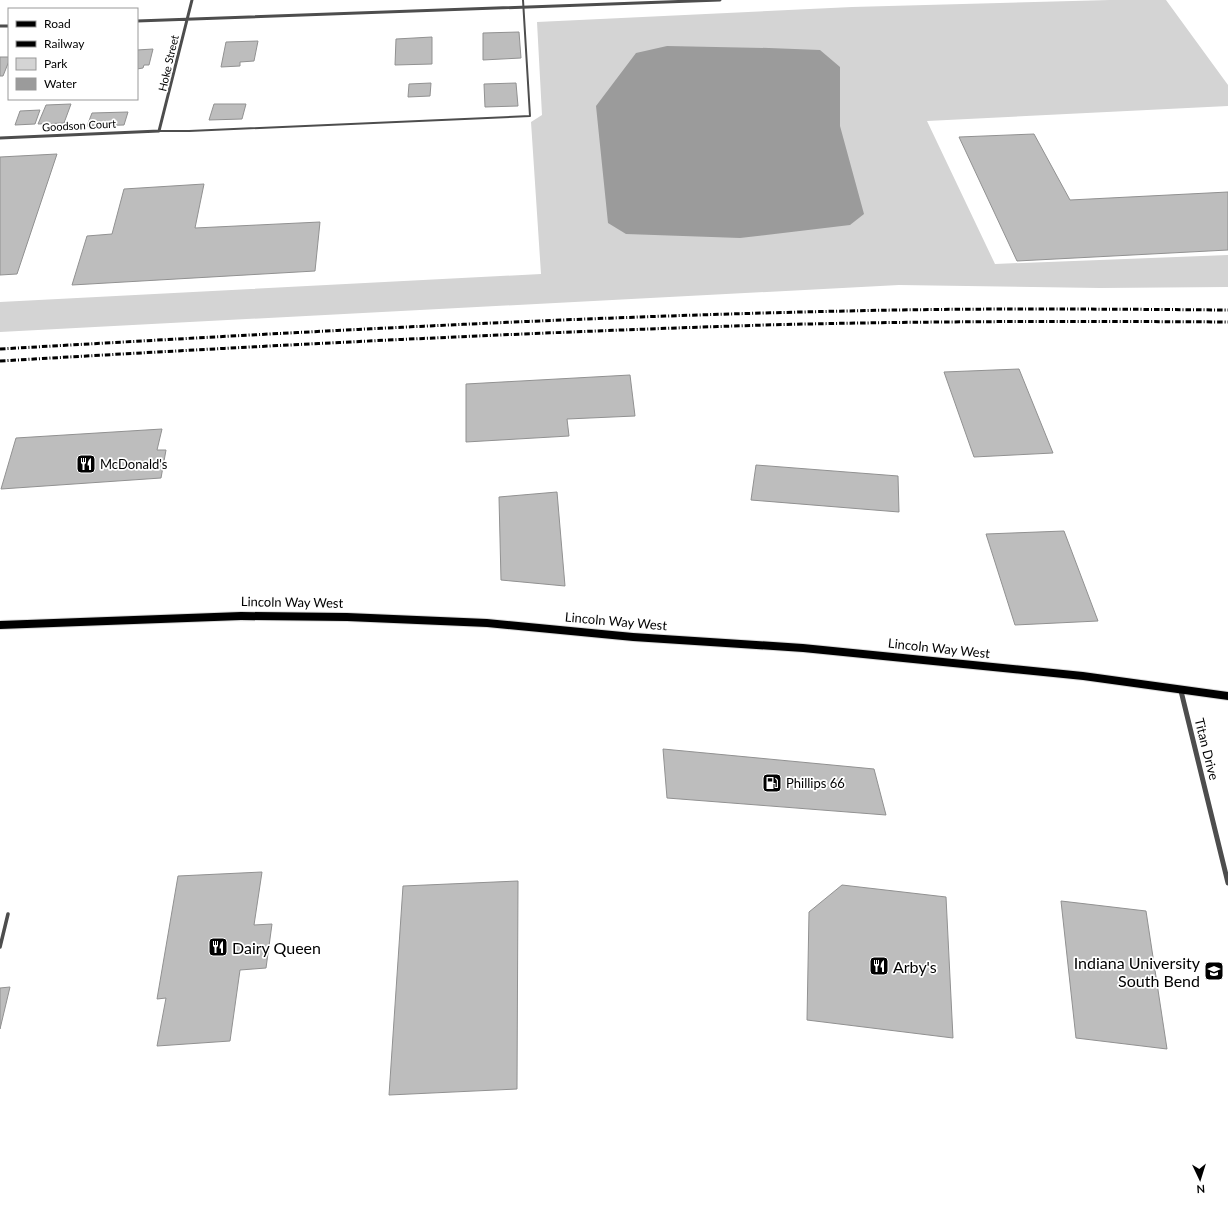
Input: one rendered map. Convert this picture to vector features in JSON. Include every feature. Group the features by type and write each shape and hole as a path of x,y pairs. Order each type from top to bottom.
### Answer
{"main road":[{"name":"Lincoln Way West","path":"0,625 241,616 347,617 487,623 633,637 803,648 1083,676 1228,696"}],"street":[{"name":"Hoke Street","path":"159,130 192,0"},
{"path":"138,21 720,0"},
{"name":"Goodson Court","path":"0,138 159,130"},
{"name":"Titan Drive","path":"1181,690 1228,883"}],"lane":[{"path":"159,130 197,130 530,116 523,0"},
{"path":"0,947 8,914"}],"green space":[{"path":"1110,0 1166,0 1228,85 1228,106 927,121 995,264 1228,255 1228,287 1100,288 899,285 0,332 0,302 541,274 531,122 542,115 537,22 852,7"}],"water":[{"path":"667,46 820,50 840,67 840,126 864,214 850,225 740,238 626,234 608,223 596,106 636,53"}],"building":[{"path":"519,32 521,58 483,60 483,33"},
{"path":"432,37 432,64 395,65 396,39"},
{"path":"258,41 254,61 240,62 240,66 221,67 226,42"},
{"path":"153,49 149,65 144,65 143,68 138,69 138,50"},
{"path":"0,57 8,57 8,64 3,76 0,76"},
{"path":"431,83 430,96 408,97 409,84"},
{"path":"516,83 518,106 485,107 484,84"},
{"path":"71,104 64,123 38,124 46,105"},
{"path":"214,104 246,104 242,119 209,120"},
{"path":"40,110 35,124 15,125 20,111"},
{"path":"128,112 124,125 87,126 92,113"},
{"path":"1034,134 1070,200 1228,192 1228,250 1017,261 959,137"},
{"path":"57,154 17,274 0,275 0,157"},
{"path":"204,184 195,228 320,222 315,271 72,285 87,236 112,234 124,189"},
{"path":"1019,369 1053,453 974,457 944,372"},
{"path":"630,375 635,416 567,419 569,436 466,442 466,384"},
{"name":"McDonald's","path":"162,429 157,450 166,450 161,478 1,489 16,438"},
{"path":"756,465 898,476 899,512 751,500"},
{"path":"557,492 565,586 501,580 499,497"},
{"path":"1064,531 1098,621 1015,625 986,534"},
{"name":"Phillips 66","path":"663,749 874,769 886,815 667,798"},
{"name":"Dairy Queen","path":"262,872 254,925 272,924 266,968 240,970 230,1041 157,1046 166,998 157,999 178,876"},
{"path":"518,881 517,1089 389,1095 403,886"},
{"name":"Arby's","path":"842,885 946,897 953,1038 807,1020 809,912"},
{"path":"1061,901 1146,911 1167,1049 1076,1038"},
{"path":"10,987 0,1029 0,988"}],"railway":[{"path":"0,349 422,326 634,317 941,309 1228,310"},
{"path":"0,361 382,340 765,325 1112,321 1228,322"}],"place":[{"name":"McDonald's","path":"86,464"},
{"name":"Phillips 66","path":"772,783"},
{"name":"Dairy Queen","path":"218,947"},
{"name":"Arby's","path":"879,966"},
{"name":"Indiana University South Bend","path":"1214,971"}]}
